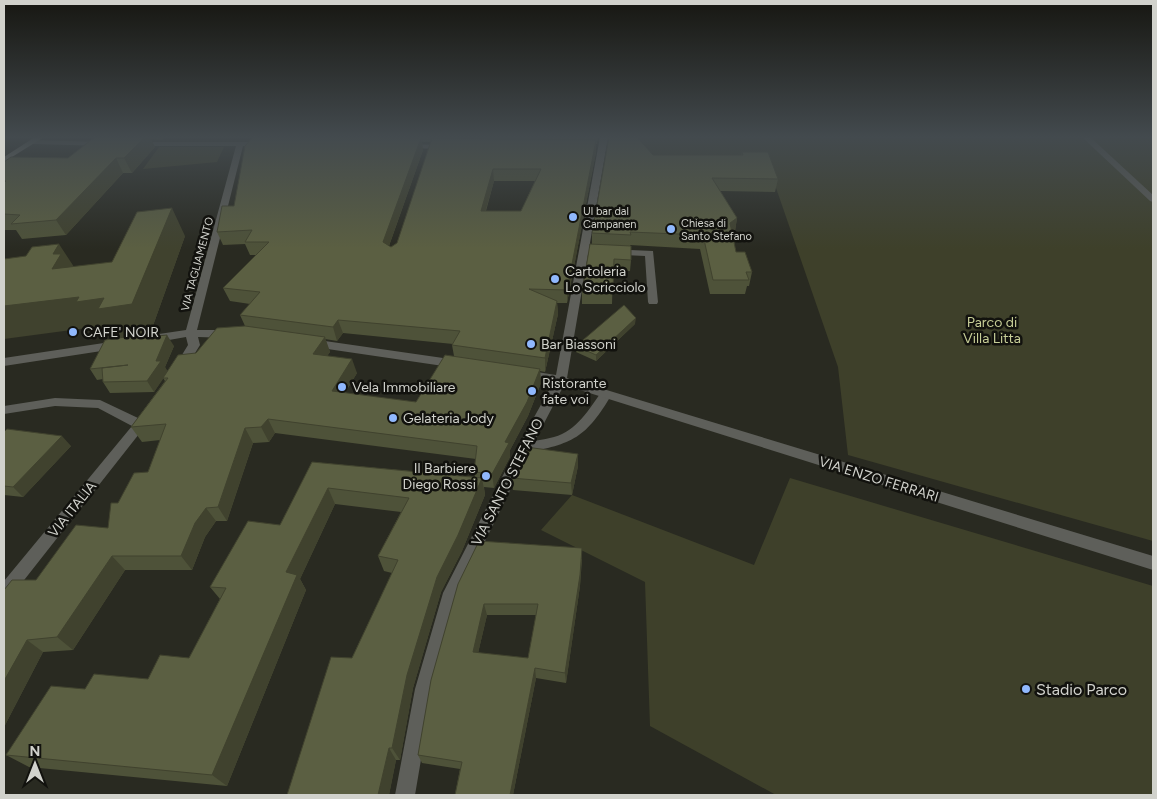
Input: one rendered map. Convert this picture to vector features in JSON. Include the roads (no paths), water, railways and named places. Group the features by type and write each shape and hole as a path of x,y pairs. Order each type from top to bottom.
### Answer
{"street":[{"name":"VIA TAGLIAMENTO","path":"191,333 232,174"},
{"name":"VIA SANTO STEFANO","path":"405,795 424,689 451,592 524,448 561,380 595,174"},
{"path":"1126,174 1153,199"},
{"path":"584,251 650,253 653,302"},
{"path":"175,376 194,345 191,333"},
{"path":"4,362 191,333 244,334"},
{"path":"299,341 473,366"},
{"name":"VIA ENZO FERRARI","path":"510,372 561,380 1153,563"},
{"path":"524,448 562,441 584,427 606,394"},
{"path":"4,410 55,402 100,404 141,425"},
{"name":"VIA ITALIA","path":"4,593 141,425 152,408"}],"place":[{"name":"Ul bar dal Campanen","path":"573,217"},
{"name":"Chiesa di Santo Stefano","path":"671,229"},
{"name":"Cartoleria Lo Scricciolo","path":"555,279"},
{"name":"CAFE' NOIR","path":"73,332"},
{"name":"Bar Biassoni","path":"531,344"},
{"name":"Vela Immobiliare","path":"342,387"},
{"name":"Ristorante fate voi","path":"532,391"},
{"name":"Gelateria Jody","path":"393,418"},
{"name":"Il Barbiere Diego Rossi","path":"486,476"},
{"name":"Stadio Parco","path":"1026,689"}],"park label":[{"name":"Parco di Villa Litta","path":"992,330"}]}
